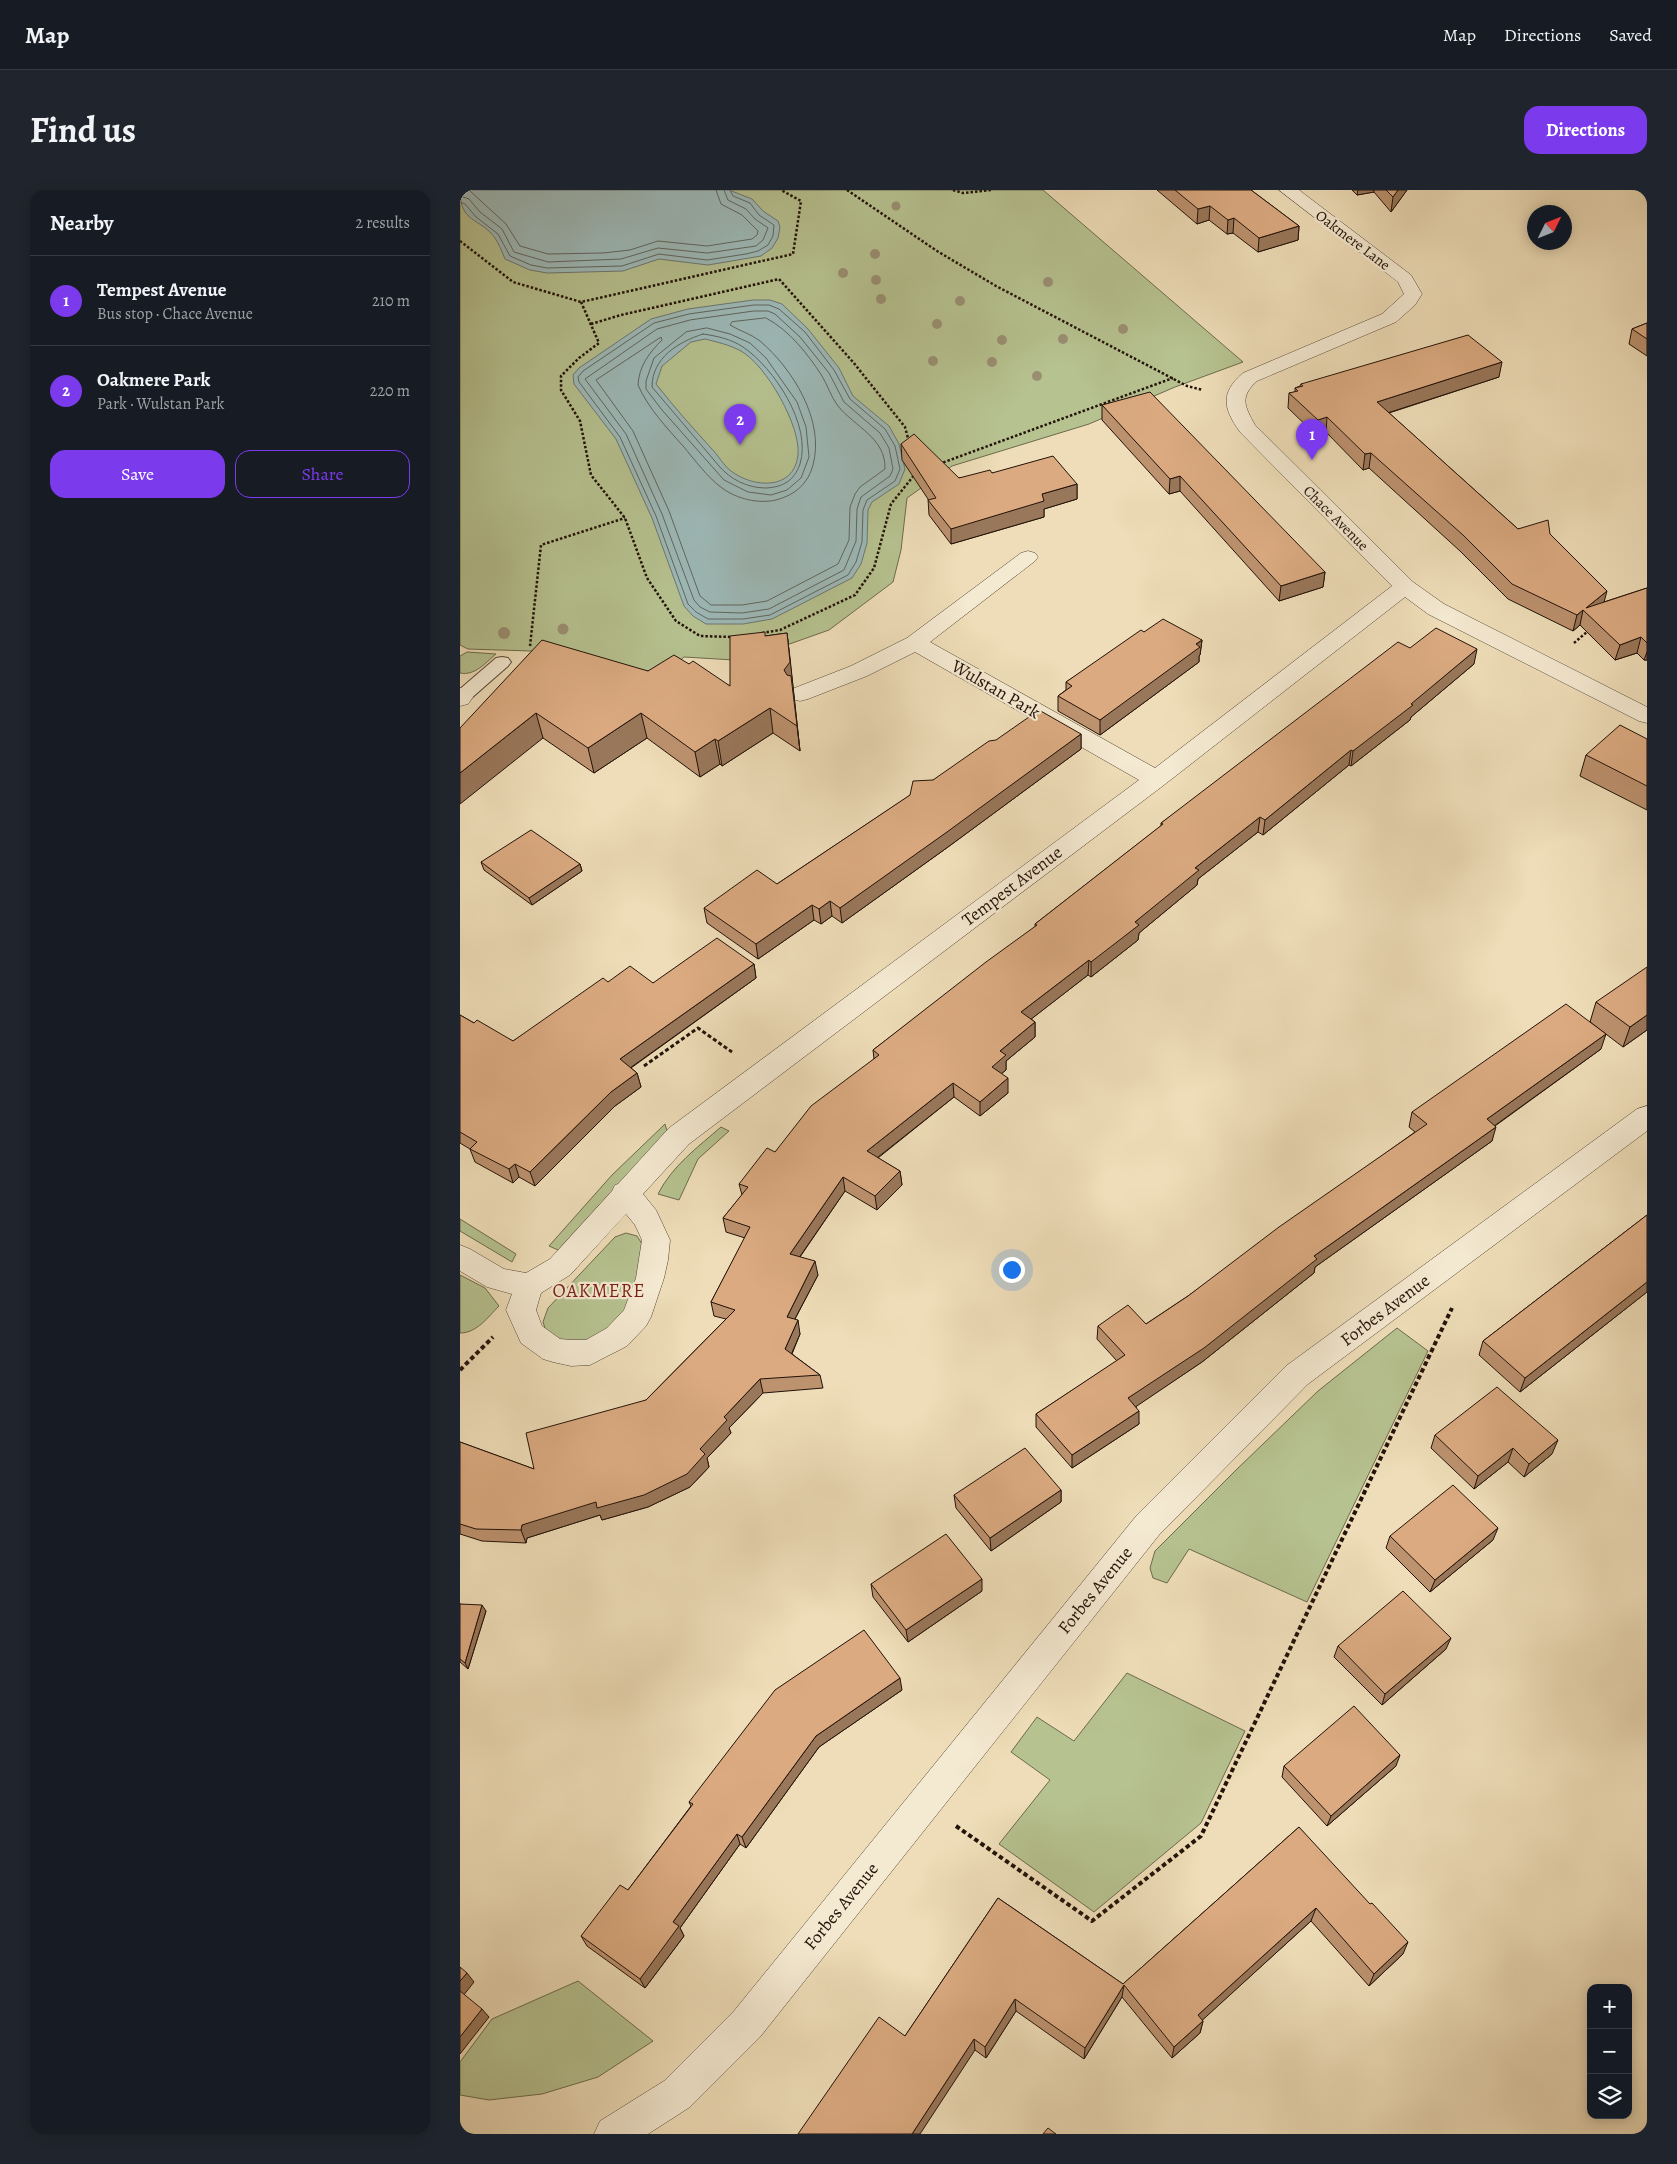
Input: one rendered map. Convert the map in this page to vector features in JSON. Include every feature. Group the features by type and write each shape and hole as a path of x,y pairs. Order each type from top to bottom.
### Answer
{"street":[{"name":"Oakmere Lane","path":"1288,190 1405,279 1412,294"},
{"name":"Chace Avenue","path":"1412,294 1409,301 1389,318 1250,377 1241,384 1235,396 1234,405 1247,428 1406,587 1436,610 1647,716"},
{"path":"800,694 859,671 915,643 1028,557"},
{"name":"Tempest Avenue","path":"525,1298 560,1267 625,1192 679,1136 1156,779 1406,587"},
{"name":"Wulstan Park","path":"915,643 1156,779"},
{"name":"Forbes Avenue","path":"613,2134 677,2094 747,2024 1148,1525 1297,1375 1647,1116"},
{"path":"460,1257 525,1298 531,1334 553,1350 571,1353 590,1352 617,1337 636,1317 650,1278 654,1260 656,1240 646,1218 625,1192"}],"lane":[{"path":"461,697 502,662"}],"path":[{"path":"460,241 513,282 581,302 793,254 802,201 782,190"},
{"path":"847,190 937,251 996,286 1187,386 1207,391"},
{"path":"953,190 963,193 992,190"},
{"path":"591,324 621,315 779,279 853,362 900,420 905,427 910,445"},
{"path":"581,302 599,343 579,358 562,376 561,390 580,421 591,475 625,518 647,578 676,621 700,636 738,638"},
{"path":"936,464 1173,378"},
{"path":"755,634 780,630 855,595 874,568 891,504 918,471"},
{"path":"502,662 530,647 540,545 625,518"},
{"path":"1571,646 1591,629"},
{"path":"644,1066 698,1028 761,1073"},
{"path":"460,1370 525,1298"},
{"path":"953,1824 1092,1921 1201,1836 1453,1307"}],"green space":[{"path":"460,190 1043,190 1243,362 1175,387 1089,424 952,466 907,498 901,550 893,582 829,630 767,652 734,660 684,657 652,686 532,651 468,649 460,645"},
{"path":"467,652 496,654 475,671 460,673 460,656"},
{"path":"665,1124 667,1131 558,1250 549,1246 612,1175"},
{"path":"721,1127 729,1131 698,1159 679,1200 658,1194 678,1166"},
{"path":"460,1219 516,1254 512,1262 460,1231"},
{"path":"626,1233 637,1236 642,1244 633,1301 600,1340 560,1343 547,1334 543,1322 548,1308 615,1237"},
{"path":"460,1275 485,1288 499,1306 477,1327 460,1333"},
{"path":"1397,1328 1428,1351 1307,1602 1189,1549 1167,1583 1153,1578 1150,1568 1155,1551 1318,1391"},
{"path":"1127,1673 1245,1731 1201,1823 1094,1912 999,1844 1050,1780 1011,1752 1037,1717 1074,1741"},
{"path":"578,1981 653,2041 598,2077 542,2094 489,2100 460,2095 460,2062 492,2019"}],"water":[{"path":"460,190 729,190 752,199 763,211 778,221 780,227 778,238 772,248 761,256 708,265 659,259 623,271 547,273 530,270 505,259 495,238 483,226 467,215 463,209"},
{"path":"753,300 770,300 782,304 808,329 839,368 853,396 889,426 899,444 905,469 899,484 872,502 868,510 867,543 861,564 852,578 772,619 743,624 706,624 693,616 684,606 652,518 616,439 574,384 573,375 579,368 651,319 688,309","holes":["705,339 737,349 751,358 771,382 780,397 794,428 798,455 795,467 789,475 781,480 761,483 750,481 731,471 656,384 662,366 691,342"]}],"building":[{"path":"1175,190 1251,190 1299,226 1259,238 1234,218 1228,220 1210,206 1198,209"},
{"path":"1386,190 1398,190 1393,197"},
{"path":"1647,323 1647,339 1632,329"},
{"path":"1468,335 1502,362 1377,402 1518,529 1548,520 1550,534 1607,591 1586,608 1647,588 1647,643 1641,637 1620,645 1583,610 1577,615 1512,584 1463,535 1371,453 1365,454 1327,417 1318,420 1289,393 1298,391 1295,388 1303,386 1301,384"},
{"path":"1150,392 1325,572 1281,586 1180,476 1170,479 1102,405"},
{"path":"914,434 959,478 990,470 992,473 1053,456 1077,484 1042,494 1044,501 951,529 928,500 936,498 901,444"},
{"path":"1163,619 1202,640 1196,644 1200,647 1100,720 1058,696 1072,686 1066,682 1141,630 1144,632"},
{"path":"1436,628 1477,649 1411,704 1413,705 1353,751 1351,750 1265,820 1260,817 1195,868 1199,870 1135,922 1139,925 1091,962 1089,960 1021,1012 1035,1022 1000,1051 1006,1055 992,1067 1008,1078 980,1102 953,1083 867,1151 900,1171 875,1196 843,1177 790,1254 815,1261 787,1317 798,1320 785,1349 820,1375 760,1379 724,1417 727,1420 700,1449 705,1454 687,1474 644,1495 597,1508 596,1502 522,1525 521,1530 476,1529 460,1524 460,1442 534,1469 526,1433 646,1400 735,1310 711,1302 750,1227 723,1218 748,1187 739,1184 767,1148 775,1152 811,1106 879,1055 873,1050 1037,925 1035,924 1163,824 1161,823 1398,642 1410,648"},
{"path":"765,632 765,636 787,633 790,662 784,670 787,675 791,676 797,726 770,708 718,741 715,739 695,752 641,713 588,748 536,713 460,773 460,728 542,640 648,671 674,655 689,664 693,661 730,686 730,636"},
{"path":"1039,710 1081,734 840,908 830,901 819,909 812,905 756,944 704,908 757,870 777,884 910,795 913,781 933,780 989,741 996,740"},
{"path":"1620,725 1647,739 1647,786 1586,755"},
{"path":"531,830 580,864 529,898 481,862"},
{"path":"717,938 754,964 620,1059 637,1073 611,1092 530,1172 515,1164 509,1169 470,1149 477,1142 460,1132 460,1015 474,1023 477,1020 513,1041 603,978 608,982 630,966 653,983"},
{"path":"1647,967 1647,1015 1630,1027 1596,1002"},
{"path":"1566,1004 1606,1034 1487,1119 1496,1127 1314,1256 1317,1259 1204,1348 1128,1398 1139,1411 1072,1455 1036,1414 1125,1355 1098,1326 1128,1305 1146,1324 1188,1296 1279,1227 1427,1124 1412,1112"},
{"path":"1647,1215 1647,1282 1525,1378 1483,1341"},
{"path":"1497,1387 1558,1440 1529,1464 1513,1448 1478,1476 1435,1435"},
{"path":"1025,1448 1061,1490 990,1538 954,1495"},
{"path":"1453,1485 1498,1528 1435,1580 1390,1536"},
{"path":"946,1534 982,1579 906,1630 871,1584"},
{"path":"1403,1591 1451,1638 1385,1694 1338,1646"},
{"path":"460,1604 482,1605 465,1663 460,1659"},
{"path":"864,1630 900,1678 816,1736 742,1837 737,1834 673,1922 679,1926 640,1979 581,1936 620,1885 628,1890 693,1804 689,1802 775,1690"},
{"path":"1354,1706 1400,1755 1331,1816 1284,1766"},
{"path":"1299,1827 1408,1942 1374,1974 1316,1908 1198,2015 1203,2021 1174,2047 1124,1985 1085,2048 1015,1999 985,2047 974,2039 912,2134 798,2134 879,2017 905,2036 998,1898 1123,1984"},
{"path":"460,1967 467,1973 460,1981"},
{"path":"460,1991 482,2009 460,2037"},
{"path":"1048,2128 1056,2134 1043,2134"}],"place":[{"name":"Oakmere Park","path":"740,445"},
{"name":"Tempest Avenue","path":"1312,460"}],"district":[{"name":"OAKMERE","path":"599,1290"}]}
